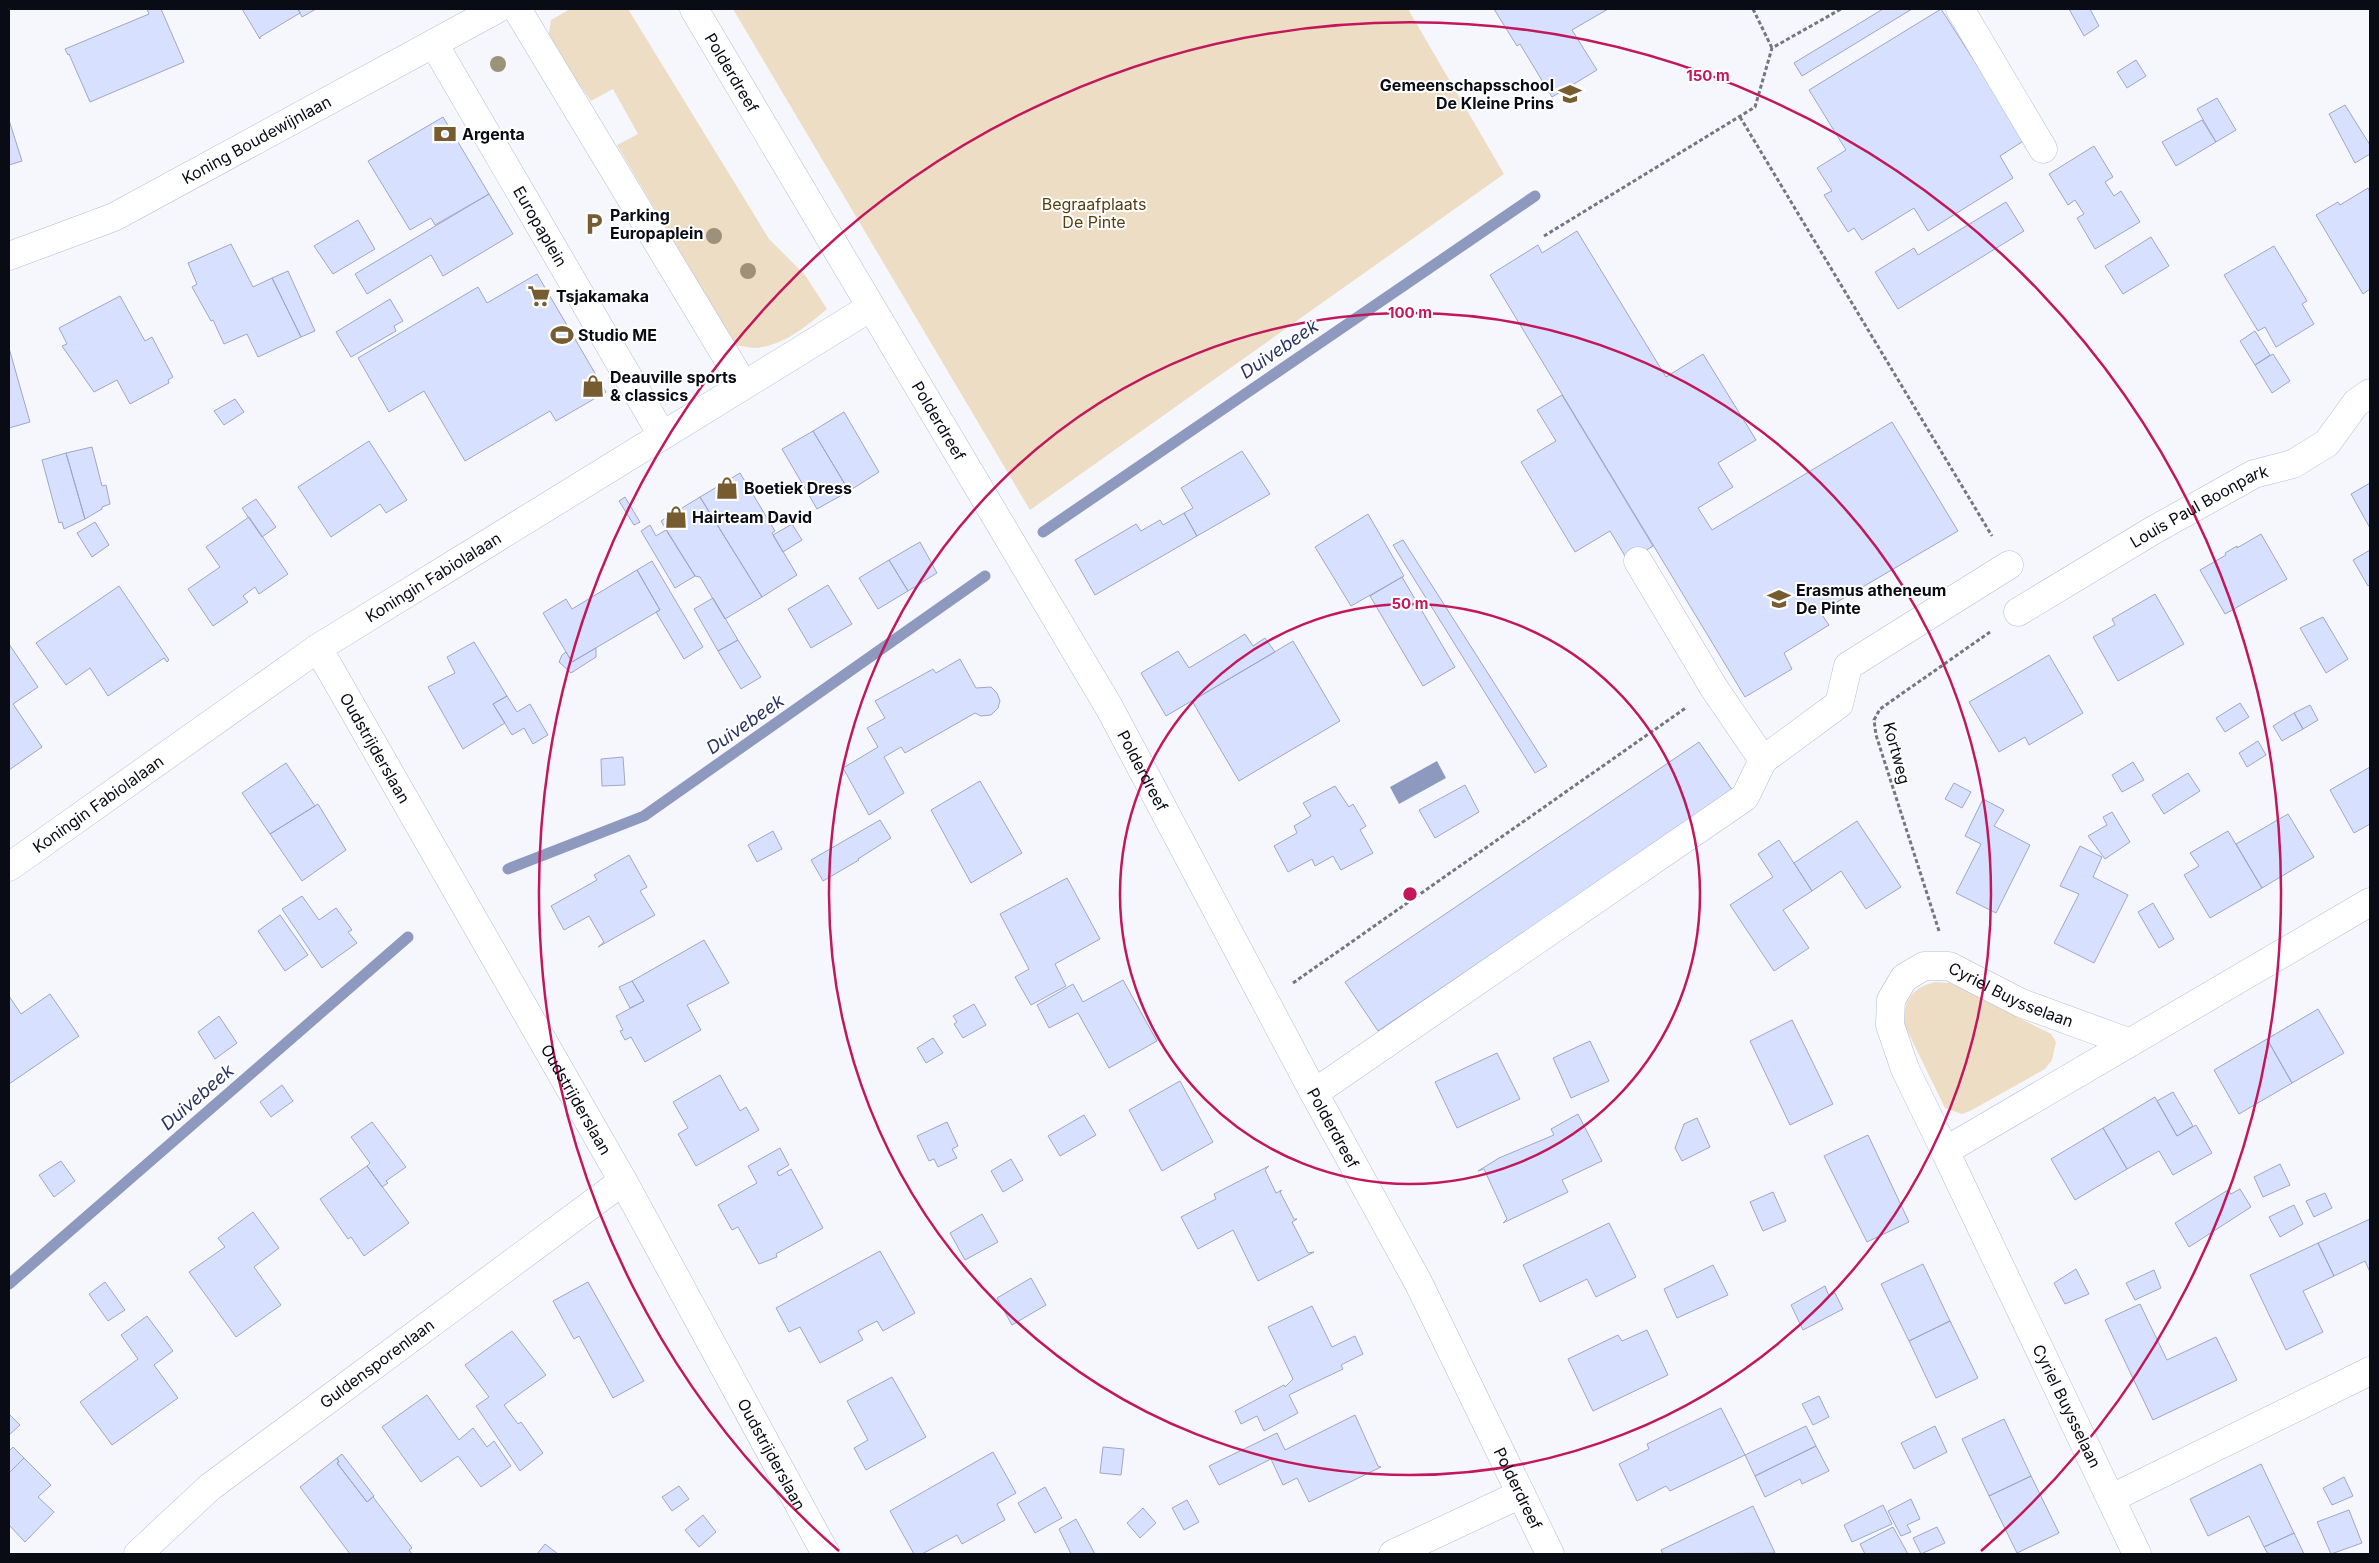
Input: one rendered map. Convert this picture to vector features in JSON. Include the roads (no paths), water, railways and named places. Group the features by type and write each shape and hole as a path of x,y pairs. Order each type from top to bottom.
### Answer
{"street":[{"name":"Koning Boudewijnlaan","path":"9,256 114,217 497,9"},
{"path":"517,9 743,384"},
{"name":"Polderdreef","path":"694,9 1108,707 1418,1282 1550,1554"},
{"path":"1960,9 2044,149"},
{"name":"Europaplein","path":"434,44 662,435"},
{"name":"Koningin Fabiolalaan","path":"9,867 318,648 743,384 871,307"},
{"name":"Louis Paul Boonpark","path":"2018,612 2144,536 2254,474 2293,464 2326,443 2356,403 2370,393"},
{"path":"1638,561 1714,688 1763,760"},
{"path":"1314,1092 1745,797 1763,760 1839,704 1848,666 2009,565"},
{"name":"Oudstrijderslaan","path":"318,648 623,1181 826,1554"},
{"path":"1945,1151 2128,1042 2370,902"},
{"name":"Cyriel Buysselaan","path":"2128,1042 2021,1003 1949,966 1924,966 1904,978 1891,1000 1890,1025 1905,1069 2112,1498 2137,1554"},
{"name":"Guldensporenlaan","path":"138,1554 210,1487 623,1181"},
{"path":"2112,1498 2370,1371"},
{"path":"1393,1554 1521,1494"}],"water":[{"path":"1437,761 1446,778 1399,804 1390,787"}],"waterway":[{"name":"Duivebeek","path":"1043,532 1535,196"},
{"name":"Duivebeek","path":"508,869 644,816 985,576"},
{"name":"Duivebeek","path":"9,1284 408,937"}],"place":[{"name":"Gemeenschapsschool De Kleine Prins","path":"1570,94"},
{"name":"Argenta","path":"445,134"},
{"name":"Parking Europaplein","path":"594,224"},
{"name":"Tsjakamaka","path":"539,296"},
{"name":"Studio ME","path":"562,335"},
{"name":"Deauville sports & classics","path":"593,386"},
{"name":"Boetiek Dress","path":"727,488"},
{"name":"Hairteam David","path":"676,517"},
{"name":"Erasmus atheneum De Pinte","path":"1779,599"}],"park label":[{"name":"Begraafplaats De Pinte","path":"1094,213"}]}
